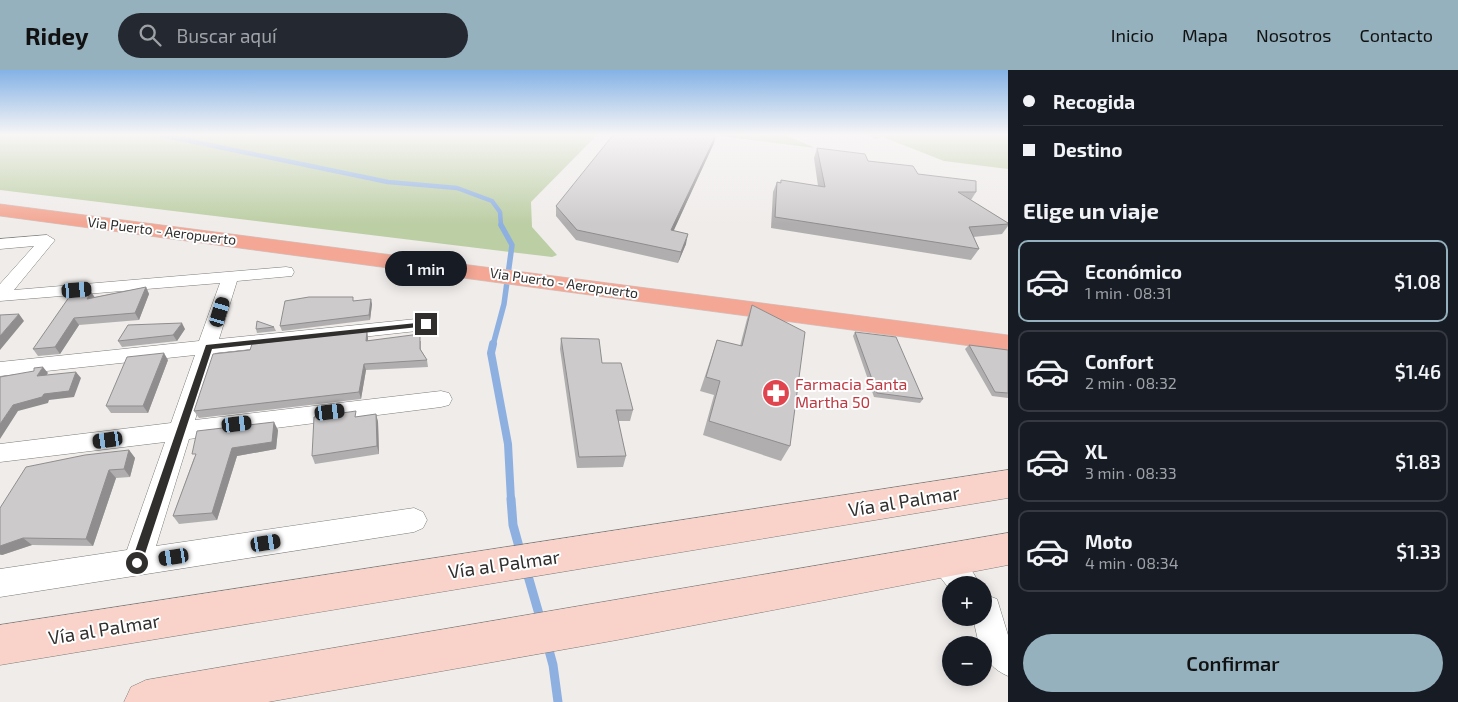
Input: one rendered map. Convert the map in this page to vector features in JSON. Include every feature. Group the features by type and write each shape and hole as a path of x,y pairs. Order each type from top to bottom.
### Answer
{"main road":[{"name":"Via Puerto - Aeropuerto","path":"0,198 449,261"},
{"name":"Via Puerto - Aeropuerto","path":"0,210 1008,324"},
{"name":"Via Puerto - Aeropuerto","path":"562,275 1008,343"},
{"name":"Vía al Palmar","path":"0,645 1008,484"},
{"path":"146,702 230,694 463,646 617,620 954,572 1008,549"}],"street":[{"path":"0,244 47,240 0,296"},
{"path":"0,296 286,272"},
{"path":"137,563 209,347 230,277"},
{"path":"0,369 426,324"},
{"path":"0,453 441,399"},
{"path":"0,583 414,520"},
{"path":"993,614 993,641 1008,660"}],"green space":[{"path":"0,164 568,164 531,202 532,227 557,255 552,257 0,190"},
{"path":"972,164 1008,164 1008,169"}],"building":[{"path":"589,164 702,164 671,230 688,234 681,252 577,230 556,206"},
{"path":"820,164 913,166 918,174 976,181 976,192 958,192 1008,224 969,227 979,249 775,217 777,182 781,183 781,180 825,187"},
{"path":"146,287 135,313 74,318 55,347 33,349 74,290 87,289 91,292 87,299"},
{"path":"309,297 353,297 353,301 371,299 369,315 280,326 285,301"},
{"path":"752,305 805,332 790,446 709,421 720,381 706,377 717,340 742,346"},
{"path":"19,314 0,336 0,315"},
{"path":"257,321 274,327 256,329"},
{"path":"182,323 173,335 118,341 128,325"},
{"path":"367,331 366,341 420,334 420,349 427,360 364,364 359,392 194,411 213,354 250,350 252,344"},
{"path":"855,332 896,337 923,399 877,393"},
{"path":"561,338 599,339 602,363 621,363 633,410 616,410 626,456 579,457"},
{"path":"969,345 1008,350 1008,393 995,392"},
{"path":"164,353 143,406 106,406 127,357"},
{"path":"43,367 37,376 76,372 69,391 44,394 42,397 13,405 0,424 0,377 34,371 34,368"},
{"path":"356,411 355,417 376,414 377,446 312,456 314,417"},
{"path":"274,422 272,442 232,448 212,513 173,516 196,454 192,454 197,431"},
{"path":"129,450 124,469 109,470 86,539 23,538 0,546 0,508 26,467 85,455"}],"waterway":[{"path":"303,164 388,182 457,188 492,201 500,212 501,226"},
{"path":"493,345 504,304 512,245 501,225"},
{"path":"493,344 491,353 508,444 511,500"},
{"path":"511,499 513,525 521,554"},
{"path":"526,569 541,621"},
{"path":"547,643 553,665 558,702"}],"place":[{"name":"Farmacia Santa Martha 50","path":"776,393"}],"route":[{"path":"137,563 209,347 426,324"}]}
